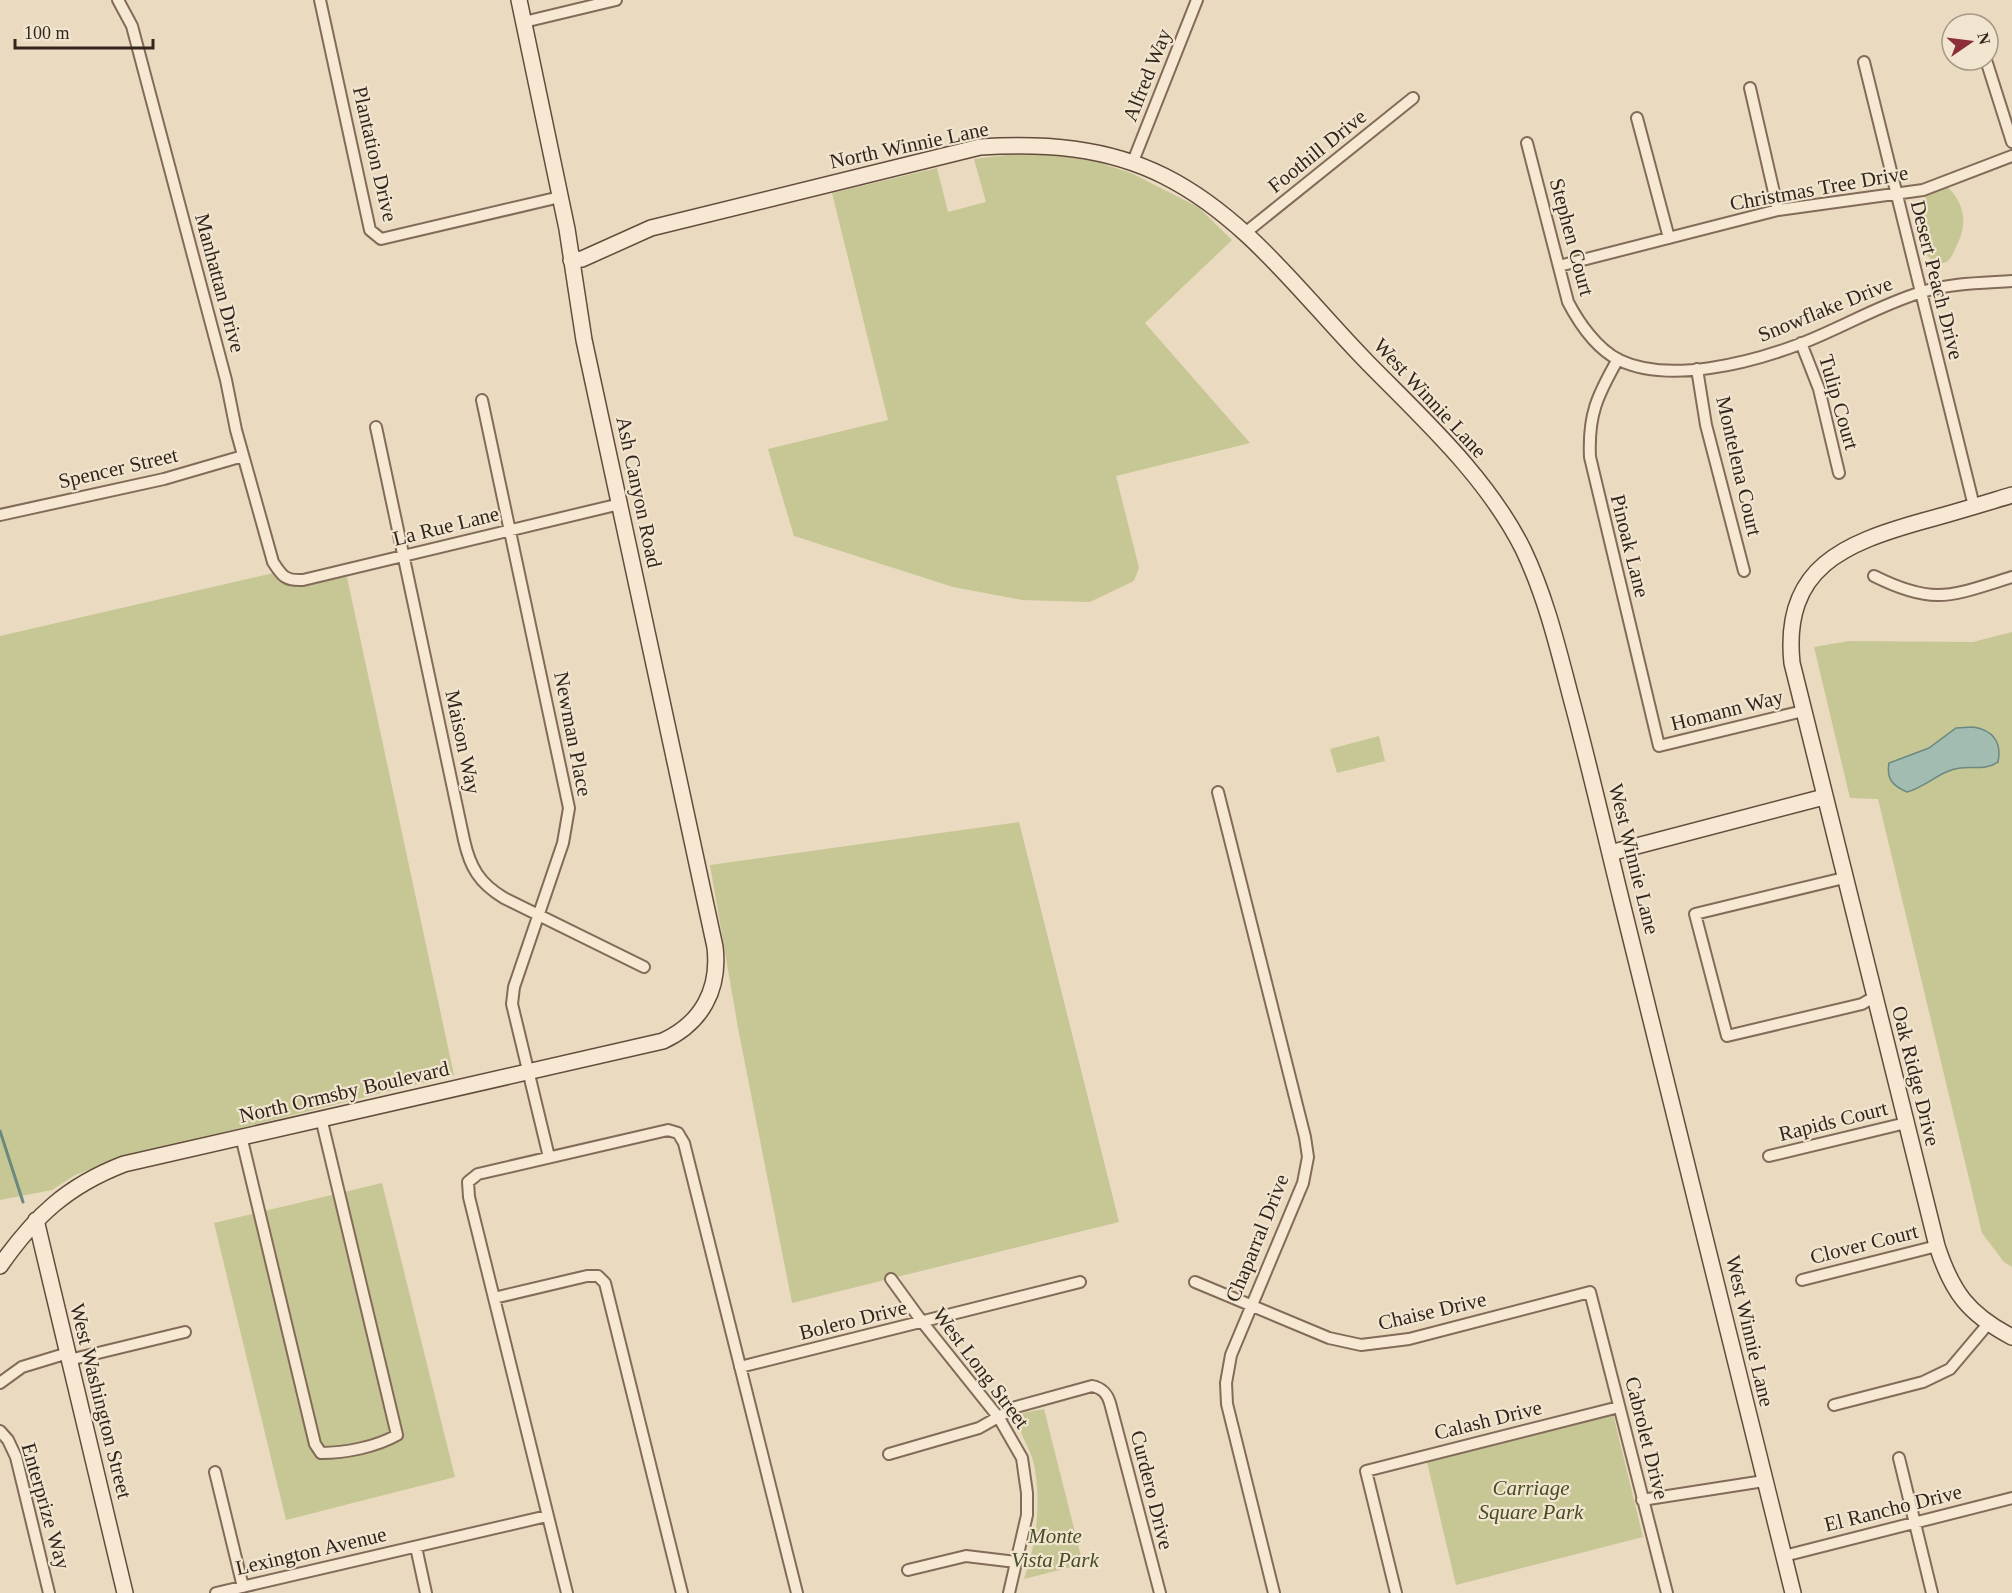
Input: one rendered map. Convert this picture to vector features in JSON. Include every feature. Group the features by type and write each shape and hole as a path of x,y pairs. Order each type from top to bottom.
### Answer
{"street":[{"name":"Manhattan Drive","path":"118,0 132,26 243,456 273,562 283,577"},
{"name":"Plantation Drive","path":"320,0 370,230 376,237 381,239 428,229 560,197"},
{"name":"Ash Canyon Road","path":"519,0 560,197 584,340 715,947 717,965 712,992"},
{"path":"524,22 616,0"},
{"name":"Alfred Way","path":"1132,164 1197,0"},
{"name":"Desert Peach Drive","path":"1864,62 1895,196 1974,506"},
{"path":"1990,72 2012,142"},
{"path":"1750,88 1778,210"},
{"name":"Foothill Drive","path":"1245,233 1413,98"},
{"path":"1637,118 1669,238"},
{"name":"Stephen Court","path":"1527,143 1568,302 1579,322 1617,359"},
{"name":"North Winnie Lane","path":"572,260 582,259 651,228 980,147 1023,144 1061,146 1132,164 1184,186 1212,204 1245,233"},
{"name":"Christmas Tree Drive","path":"1559,266 1778,210 1895,196 1923,190 2012,156"},
{"name":"West Winnie Lane","path":"1245,233 1468,468 1495,503 1520,543 1545,600 1689,1166 1793,1593"},
{"name":"Snowflake Drive","path":"1617,359 1659,371 1698,369 1801,344 1862,315 1920,292 1968,284 2012,281"},
{"name":"Tulip Court","path":"1801,344 1818,389 1839,472"},
{"name":"Pinoak Lane","path":"1617,359 1597,396 1591,416 1590,457 1659,746"},
{"name":"Montelena Court","path":"1698,369 1706,425 1744,571"},
{"name":"Newman Place","path":"482,400 569,808 563,843 514,987 512,1004 549,1157"},
{"name":"Maison Way","path":"376,427 469,860 475,873 490,890 644,968"},
{"name":"Spencer Street","path":"0,515 164,479 243,456"},
{"path":"1610,853 1824,797 1790,645 1794,613 1809,579 1840,551 1870,536 2012,495"},
{"name":"La Rue Lane","path":"283,577 290,581 303,580 403,558 620,504"},
{"path":"1874,576 1905,591 1937,597 2012,577"},
{"name":"Homann Way","path":"1659,746 1803,711"},
{"name":"Chaparral Drive","path":"1218,792 1305,1137 1308,1157 1303,1183 1230,1355 1226,1383 1227,1404 1274,1593"},
{"name":"Oak Ridge Drive","path":"1824,797 1946,1274 1973,1313 2012,1337"},
{"path":"1844,878 1695,914 1727,1036 1863,1004 1874,997"},
{"name":"North Ormsby Boulevard","path":"0,1266 36,1220 54,1202 98,1174 124,1164 241,1136 672,1037 693,1021 712,992"},
{"path":"241,1136 315,1444 321,1453 332,1453 387,1441 397,1435 321,1118"},
{"name":"Rapids Court","path":"1769,1156 1906,1123"},
{"path":"567,1593 469,1197 468,1182 478,1174 663,1130 678,1133 684,1143 796,1593"},
{"name":"West Washington Street","path":"36,1220 125,1593"},
{"name":"Clover Court","path":"1802,1280 1937,1246"},
{"path":"494,1298 587,1276 598,1276 605,1283 682,1593"},
{"name":"West Long Street","path":"891,1279 922,1323 999,1418 1022,1458 1027,1493 1027,1515 1009,1593"},
{"name":"Bolero Drive","path":"740,1367 1080,1282"},
{"name":"Chaise Drive","path":"1195,1282 1329,1338 1360,1345 1408,1339 1590,1293"},
{"name":"Cabrolet Drive","path":"1590,1293 1667,1593"},
{"path":"1834,1405 1923,1382 1950,1369 1988,1324"},
{"path":"0,1383 22,1367 185,1332"},
{"name":"Curdero Drive","path":"999,1418 1016,1407 1092,1386 1100,1388 1108,1395 1160,1593"},
{"name":"Calash Drive","path":"1396,1593 1366,1471 1619,1407"},
{"path":"889,1454 979,1428 999,1418"},
{"name":"Enterprize Way","path":"0,1431 8,1440 16,1457 49,1593"},
{"path":"1899,1458 1932,1593"},
{"path":"215,1472 243,1587"},
{"path":"1642,1500 1764,1481"},
{"name":"El Rancho Drive","path":"1784,1556 2012,1498"},
{"name":"Lexington Avenue","path":"216,1593 548,1516"},
{"path":"416,1547 426,1593"},
{"path":"908,1570 966,1556 997,1557 1016,1562"}],"green space":[{"path":"1008,155 1053,155 1094,161 1131,173 1198,207 1232,240 1145,323 1250,443 1116,476 1139,568 1134,581 1090,602 1022,600 953,587 794,536 768,449 888,420 832,193 937,168 948,212 986,202 974,159"},
{"path":"1945,185 1961,207 1963,222 1960,239 1951,257 1937,264 1926,255 1926,238 1922,236 1919,226 1925,193"},
{"path":"278,572 303,580 347,577 454,1075 120,1158 75,1175 52,1190 0,1200 0,636"},
{"path":"2012,632 2012,1267 2004,1262 1982,1233 1878,799 1850,798 1814,647 1849,641 1973,642"},
{"path":"1379,736 1385,761 1337,773 1330,749"},
{"path":"1019,822 1119,1222 792,1303 738,1028 710,865"},
{"path":"382,1183 455,1477 286,1520 214,1223"},
{"name":"Monte Vista Park","path":"1044,1409 1083,1564 1024,1579 1035,1535 1038,1505 1033,1460 1018,1421 1023,1419 1023,1413"},
{"name":"Carriage Square Park","path":"1613,1414 1643,1537 1456,1585 1427,1462"}],"shaded area":[{"path":"1973,727 1986,731 1994,738 1999,749 1998,762 1984,767 1953,769 1907,792 1898,787 1890,778 1889,763 1929,748 1956,728"}],"waterway":[{"path":"0,1131 23,1202"}]}
